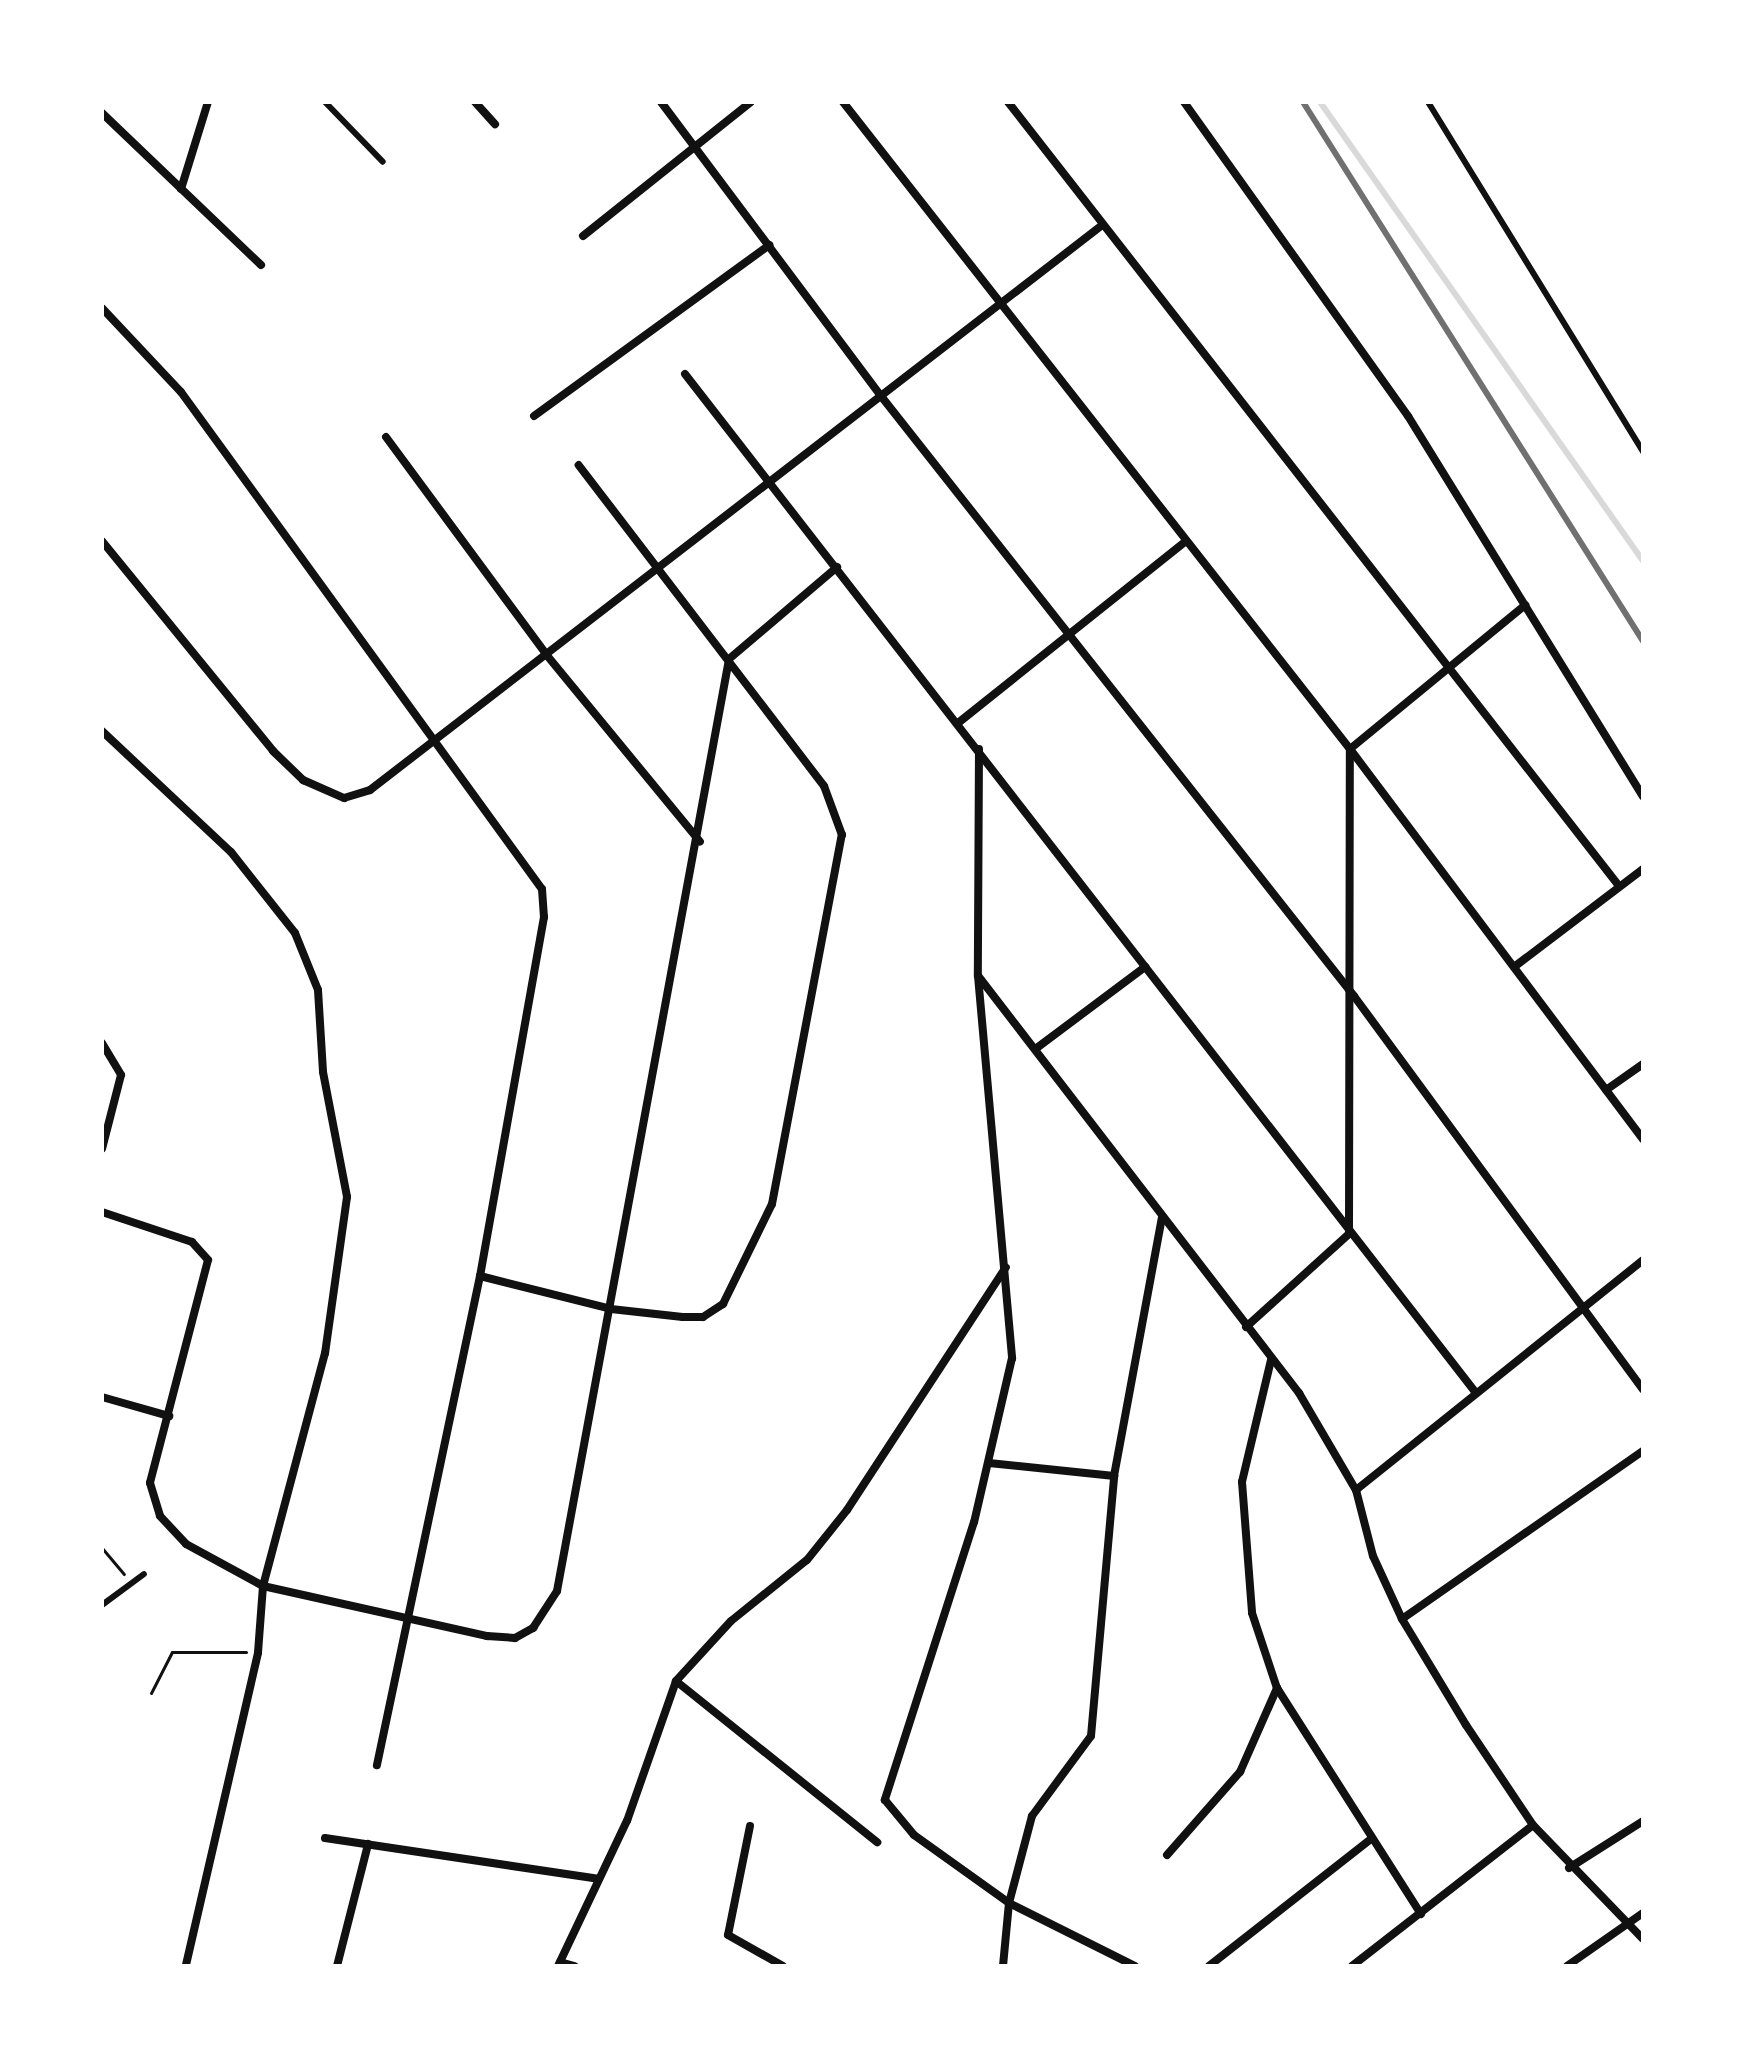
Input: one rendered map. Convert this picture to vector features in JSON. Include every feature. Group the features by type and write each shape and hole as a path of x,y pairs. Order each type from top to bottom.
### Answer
{"street":[{"path":"181,189 208,102"},
{"path":"475,102 495,124"},
{"path":"661,102 881,396 1354,996 1643,1389"},
{"path":"583,236 751,102"},
{"path":"843,102 1350,749 1643,1139"},
{"path":"1008,102 1101,226 1619,886"},
{"path":"1184,102 1408,416 1643,796"},
{"path":"102,113 261,265"},
{"path":"102,541 273,751 303,780 344,798 370,790 656,566 769,484 1101,226"},
{"path":"534,416 769,245"},
{"path":"102,308 181,392 528,865 542,889 544,917 480,1276 377,1765"},
{"path":"685,374 979,749 1349,1234 1476,1393"},
{"path":"386,437 545,653 700,842"},
{"path":"480,1276 611,1309 703,1317 723,1304 742,1276 772,1204 791,1122 842,835 824,786 579,465"},
{"path":"958,723 1070,637 1185,542"},
{"path":"102,1212 192,1242 208,1260 150,1499 186,1544 263,1586 410,1618 515,1638 547,1615 611,1309 700,842 729,659 837,567"},
{"path":"1246,1327 1349,1234 1354,996 1350,749 1444,665 1525,605"},
{"path":"102,731 274,899 318,990 347,1227 325,1353 263,1586 258,1653 186,1966"},
{"path":"979,749 978,976 1012,1358 989,1463 885,1800 914,1835 1009,1903 1135,1966"},
{"path":"1514,967 1643,869"},
{"path":"1038,1047 1145,967"},
{"path":"978,976 1038,1047 1328,1436 1356,1490 1373,1556 1402,1619 1533,1825 1569,1868 1630,1920 1643,1939"},
{"path":"102,1043 121,1075 102,1149"},
{"path":"1606,1090 1643,1064"},
{"path":"1003,1966 1009,1903 1032,1816 1091,1736 1114,1476 1162,1216"},
{"path":"1356,1490 1583,1304 1643,1260"},
{"path":"574,1966 559,1964 598,1879 676,1681 731,1621 807,1560 847,1510 1006,1267"},
{"path":"1271,1360 1242,1482 1243,1545 1252,1613 1277,1688 1421,1914"},
{"path":"102,1397 169,1416"},
{"path":"1402,1619 1643,1451"},
{"path":"989,1463 1114,1476"},
{"path":"676,1681 877,1842"},
{"path":"1167,1855 1249,1759 1277,1688"},
{"path":"1569,1868 1643,1821"},
{"path":"1352,1966 1533,1825"},
{"path":"750,1826 728,1935 783,1966"},
{"path":"325,1838 598,1879"},
{"path":"1209,1966 1371,1839"},
{"path":"337,1966 368,1844"},
{"path":"1567,1966 1643,1913"}],"lane":[{"path":"325,102 383,162"},
{"path":"1428,102 1643,452"},
{"path":"102,1605 144,1574"}],"path":[{"path":"102,1548 131,1584"},
{"path":"151,1693 172,1652 258,1653"}],"waterway":[{"path":"1320,102 1643,561"}],"railway":[{"path":"1303,102 1643,641"}]}
